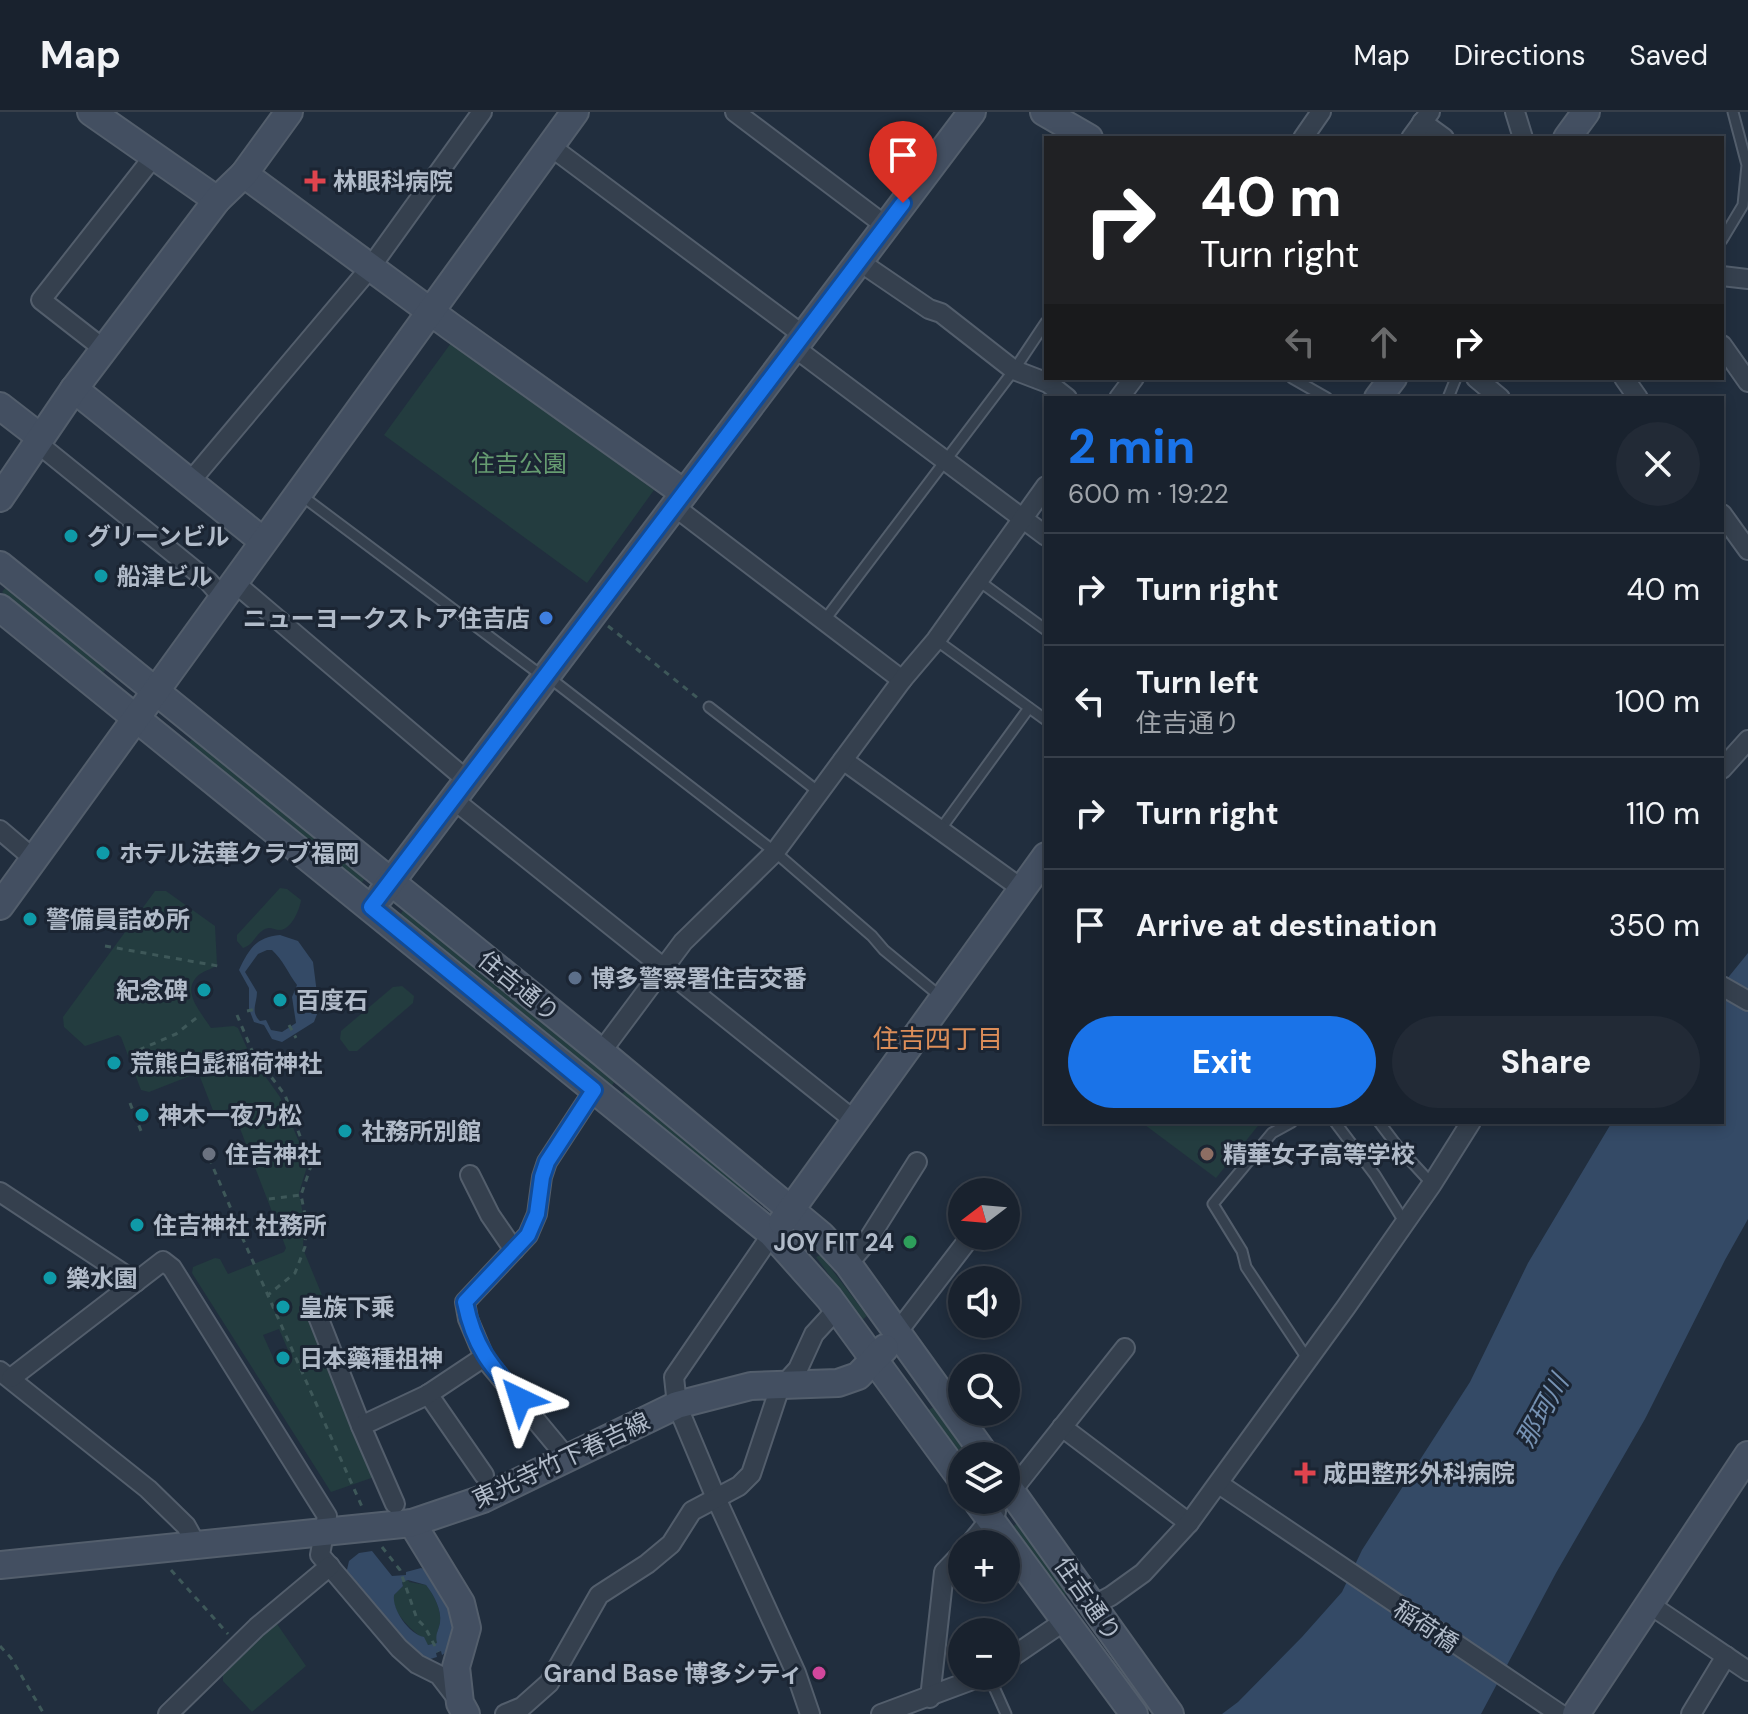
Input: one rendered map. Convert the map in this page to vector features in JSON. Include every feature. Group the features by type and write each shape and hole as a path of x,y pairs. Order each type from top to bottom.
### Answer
{"street":[{"path":"91,112 217,200"},
{"path":"0,498 74,389 217,200 244,174 289,112"},
{"path":"189,483 370,268 482,112"},
{"path":"0,906 575,112"},
{"path":"735,112 886,226"},
{"path":"371,907 972,112"},
{"path":"1044,112 1086,136"},
{"path":"1515,112 1522,136"},
{"path":"1568,136 1586,112"},
{"path":"1304,136 1320,113"},
{"path":"1412,136 1426,117 1442,136"},
{"path":"550,146 945,460 1044,534"},
{"path":"105,350 41,300 154,156"},
{"path":"244,174 680,500 824,621 902,680"},
{"path":"860,262 929,309 941,313 1014,370 1048,383 1064,396"},
{"path":"1724,276 1748,279"},
{"path":"1724,348 1748,382"},
{"path":"1478,380 1498,396"},
{"path":"74,389 263,541"},
{"path":"0,406 208,581 229,590 665,968 855,1121"},
{"path":"601,1052 683,942 775,852 902,680 936,640 1044,489"},
{"path":"1724,517 1748,550"},
{"name":"住吉通り","path":"0,565 792,1209 848,1264 976,1442"},
{"name":"住吉通り","path":"0,608 772,1234 837,1309 948,1460"},
{"path":"1724,767 1748,740"},
{"path":"843,760 1022,889"},
{"path":"0,830 34,859"},
{"path":"810,1714 796,1673 677,1405 674,1377 772,1234 1044,859"},
{"path":"1724,987 1748,1001"},
{"path":"568,1459 484,1357 468,1319 465,1302 528,1235 537,1214 547,1162 594,1090"},
{"path":"1092,1606 1143,1573 1189,1523 1405,1223 1470,1124"},
{"path":"848,1264 866,1243 917,1162"},
{"path":"470,1175 490,1215 514,1250"},
{"path":"0,1192 136,1282"},
{"path":"896,1334 960,1250"},
{"path":"197,1546 186,1526 148,1489 5,1374 163,1261 172,1268 327,1516 320,1555 399,1648 417,1664 439,1675 463,1708"},
{"path":"505,1714 522,1707 549,1683 599,1595 647,1564 671,1544 692,1511 739,1486 751,1474 774,1401 783,1383 798,1369 814,1334 837,1309"},
{"path":"317,1314 361,1426 403,1513 461,1603 467,1628 456,1667 463,1708"},
{"name":"東光寺竹下春吉線","path":"0,1565 324,1534 403,1513 483,1499 677,1405 751,1386 838,1383 858,1376 876,1360 896,1334"},
{"path":"1020,1475 1125,1348"},
{"path":"361,1426 428,1394 484,1357"},
{"path":"428,1394 484,1475"},
{"path":"1062,1427 1189,1523"},
{"path":"1576,1714 1748,1455"},
{"name":"稲荷橋","path":"1219,1484 1560,1714"},
{"name":"住吉通り","path":"1007,1514 1066,1620 1134,1714"},
{"name":"住吉通り","path":"1012,1514 1092,1606 1170,1714"},
{"path":"168,1714 238,1645 330,1566"},
{"path":"930,1698 944,1572 948,1568"},
{"path":"1649,1604 1748,1671"},
{"path":"1020,1651 1066,1620"},
{"path":"1691,1714 1726,1656"},
{"path":"881,1714 950,1690"}],"lane":[{"path":"1724,237 1743,205 1747,165 1733,112"},
{"path":"824,621 1014,370 1044,325"},
{"path":"1296,380 1324,396"},
{"path":"299,493 545,678 555,682 775,852 943,999"},
{"path":"979,581 1044,629"},
{"path":"936,640 1044,719"},
{"path":"709,707 820,793"},
{"path":"940,830 1029,708"},
{"path":"1288,1124 1272,1133 1213,1204 1242,1251 1246,1267 1308,1360"},
{"path":"1337,1124 1375,1175 1405,1223"},
{"path":"1381,1124 1432,1184"},
{"path":"993,1690 1006,1714"}],"path":[{"path":"593,614 709,707"},
{"path":"105,946 218,966"},
{"path":"247,1011 257,1009"},
{"path":"139,1050 176,1034 200,1015"},
{"path":"237,1015 253,1053 285,1095 311,1166 301,1195 306,1220 305,1247 295,1273 268,1295"},
{"path":"289,1025 296,1038"},
{"path":"130,1103 143,1136"},
{"path":"209,1158 235,1218"},
{"path":"269,1199 301,1195"},
{"path":"242,1237 364,1512"},
{"path":"379,1544 400,1570 417,1619 440,1657"},
{"path":"167,1564 238,1645"},
{"path":"0,1646 11,1658 44,1714"}],"green space":[{"name":"住吉公園","path":"451,343 654,490 587,583 384,435"},
{"path":"6,587 106,669 102,674 2,592"},
{"path":"192,739 365,878 361,884 188,744"},
{"path":"280,888 287,889 301,900 294,918 284,929 264,929 243,948 237,941 237,935"},
{"path":"155,891 166,891 215,926 217,964 194,980 191,987 194,1001 211,1028 238,1028 250,1055 280,1097 308,1163 299,1193 304,1220 303,1249 322,1295 321,1299 306,1308 377,1476 331,1492 192,1273 193,1267 215,1258 220,1259 228,1274 284,1252 286,1248 234,1113 229,1109 214,1113 200,1077 195,1074 149,1092 141,1090 121,1037 118,1035 85,1046 64,1027 63,1017","holes":["279,1329 291,1357 276,1364 263,1335"]},
{"path":"404,909 615,1081 611,1087 400,915"},
{"path":"402,986 414,996 413,1003 357,1051 349,1051 340,1039 341,1031 393,987"},
{"path":"626,1090 752,1193 747,1199 621,1095"},
{"name":"精華女子高等学校","path":"1144,1124 1259,1124 1216,1178"},
{"path":"821,1255 867,1316 862,1320 816,1257"},
{"path":"934,1407 959,1442 951,1442 928,1410"},
{"path":"1017,1523 1068,1593 1063,1596 1020,1537 1020,1530 1013,1527"},
{"path":"408,1580 426,1585 439,1608 438,1643 428,1645 396,1610 394,1595 403,1586 402,1582"},
{"path":"275,1621 306,1666 252,1712 223,1681 223,1669"}],"water":[{"path":"280,935 298,941 313,962 319,1009 314,1022 282,1042 272,1039 264,1025 254,1022 249,1009 249,988 239,970 254,945 265,938","holes":["272,950 297,985 292,997 296,1023 282,1032 271,1030 266,1020 257,1018 257,992 245,972 258,954"]},
{"name":"那珂川","path":"1748,953 1748,1219 1645,1419 1556,1573 1481,1714 1222,1714 1238,1702 1302,1637 1342,1592 1362,1550 1470,1382 1528,1263 1611,1124 1724,1124 1724,983"},
{"path":"372,1551 392,1576 406,1575 406,1572 421,1568 426,1570 451,1608 454,1627 447,1652 442,1655 441,1651 436,1653 437,1657 427,1660 419,1658 346,1574 349,1561 359,1553","holes":["408,1580 426,1585 440,1613 437,1643 428,1645 424,1637 403,1620 394,1601 394,1595 403,1586 402,1582"]}],"place":[{"name":"林眼科病院","path":"315,181"},
{"name":"グリーンビル","path":"71,536"},
{"name":"船津ビル","path":"101,576"},
{"name":"ニューヨークストア住吉店","path":"546,618"},
{"name":"ホテル法華クラブ福岡","path":"103,853"},
{"name":"警備員詰め所","path":"30,919"},
{"name":"博多警察署住吉交番","path":"575,978"},
{"name":"紀念碑","path":"204,990"},
{"name":"百度石","path":"280,1000"},
{"name":"荒熊白髭稲荷神社","path":"114,1063"},
{"name":"神木一夜乃松","path":"142,1115"},
{"name":"社務所別館","path":"345,1131"},
{"name":"住吉神社","path":"209,1154"},
{"name":"精華女子高等学校","path":"1207,1154"},
{"name":"住吉神社 社務所","path":"137,1225"},
{"name":"JOY FIT 24","path":"910,1242"},
{"name":"樂水園","path":"50,1278"},
{"name":"皇族下乘","path":"283,1307"},
{"name":"日本藥種祖神","path":"283,1358"},
{"name":"成田整形外科病院","path":"1305,1473"},
{"name":"Grand Base 博多シティ","path":"819,1673"}],"district":[{"name":"住吉四丁目","path":"938,1039"}],"route":[{"path":"520,1399 485,1359 468,1319 465,1302 528,1235 537,1214 547,1162 594,1090 371,907 903,203"}]}
